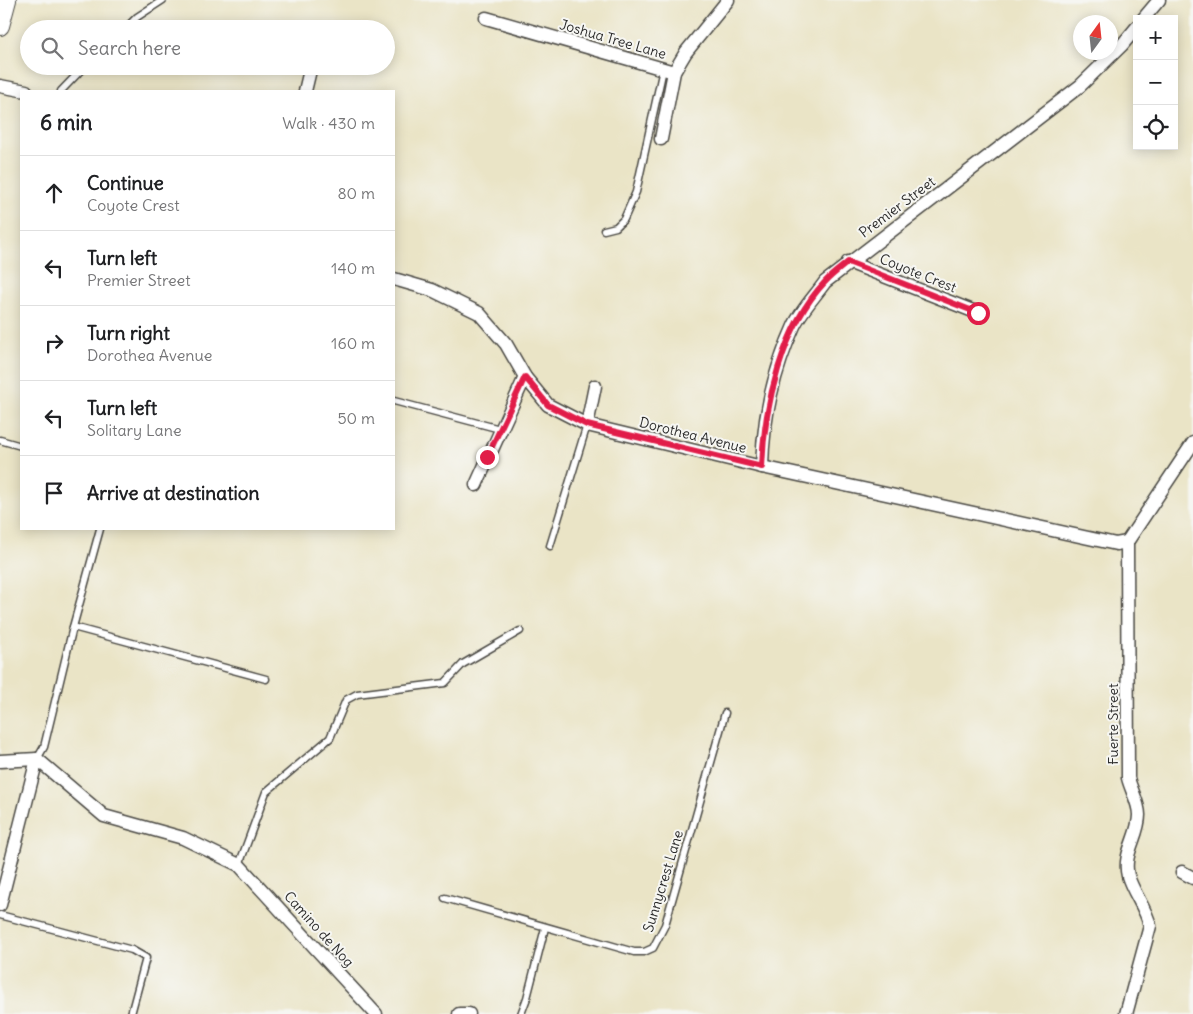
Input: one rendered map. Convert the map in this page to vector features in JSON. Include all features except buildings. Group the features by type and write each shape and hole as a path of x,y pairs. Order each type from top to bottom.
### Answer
{"main road":[{"path":"0,26 7,0"}],"street":[{"path":"661,139 668,70 686,52 728,0"},
{"path":"1146,15 1159,0"},
{"name":"Joshua Tree Lane","path":"486,18 668,70"},
{"name":"Premier Street","path":"762,467 763,439 779,366 795,325 825,282 848,262 1080,86 1133,32"},
{"path":"305,90 309,75"},
{"path":"0,86 21,90"},
{"name":"Coyote Crest","path":"848,262 978,313"},
{"name":"Dorothea Avenue","path":"395,280 432,290 479,314 506,344 525,377 548,405 587,425 762,467 1116,544 1126,542"},
{"path":"476,484 525,377"},
{"path":"587,425 595,386"},
{"path":"1126,542 1193,443"},
{"name":"Fuerte Street","path":"1126,542 1128,778 1139,817 1127,859 1128,876 1148,916 1150,926 1126,1014"},
{"path":"0,761 37,759 0,905"},
{"name":"Camino de Nog","path":"37,759 104,816 183,838 240,865 376,1014"},
{"path":"459,1014 469,1014"}],"lane":[{"path":"134,20 163,0"},
{"path":"604,230 616,227 624,219 636,192 668,70"},
{"path":"63,90 76,75"},
{"path":"395,401 500,428"},
{"path":"550,546 587,425"},
{"path":"0,440 20,446"},
{"path":"37,759 44,747 73,627 100,530"},
{"path":"73,627 266,678"},
{"path":"240,865 266,792 330,738 346,700 357,694 445,683 463,664 520,631"},
{"name":"Sunnycrest Lane","path":"445,898 634,952 644,952 653,948 665,925 725,712"},
{"path":"0,915 132,950 146,958 131,1014"},
{"path":"521,1014 545,928"}],"route":[{"path":"487,457 525,377 548,405 587,425 762,467 763,439 768,410 779,366 795,325 825,282 848,262 978,313"}]}
